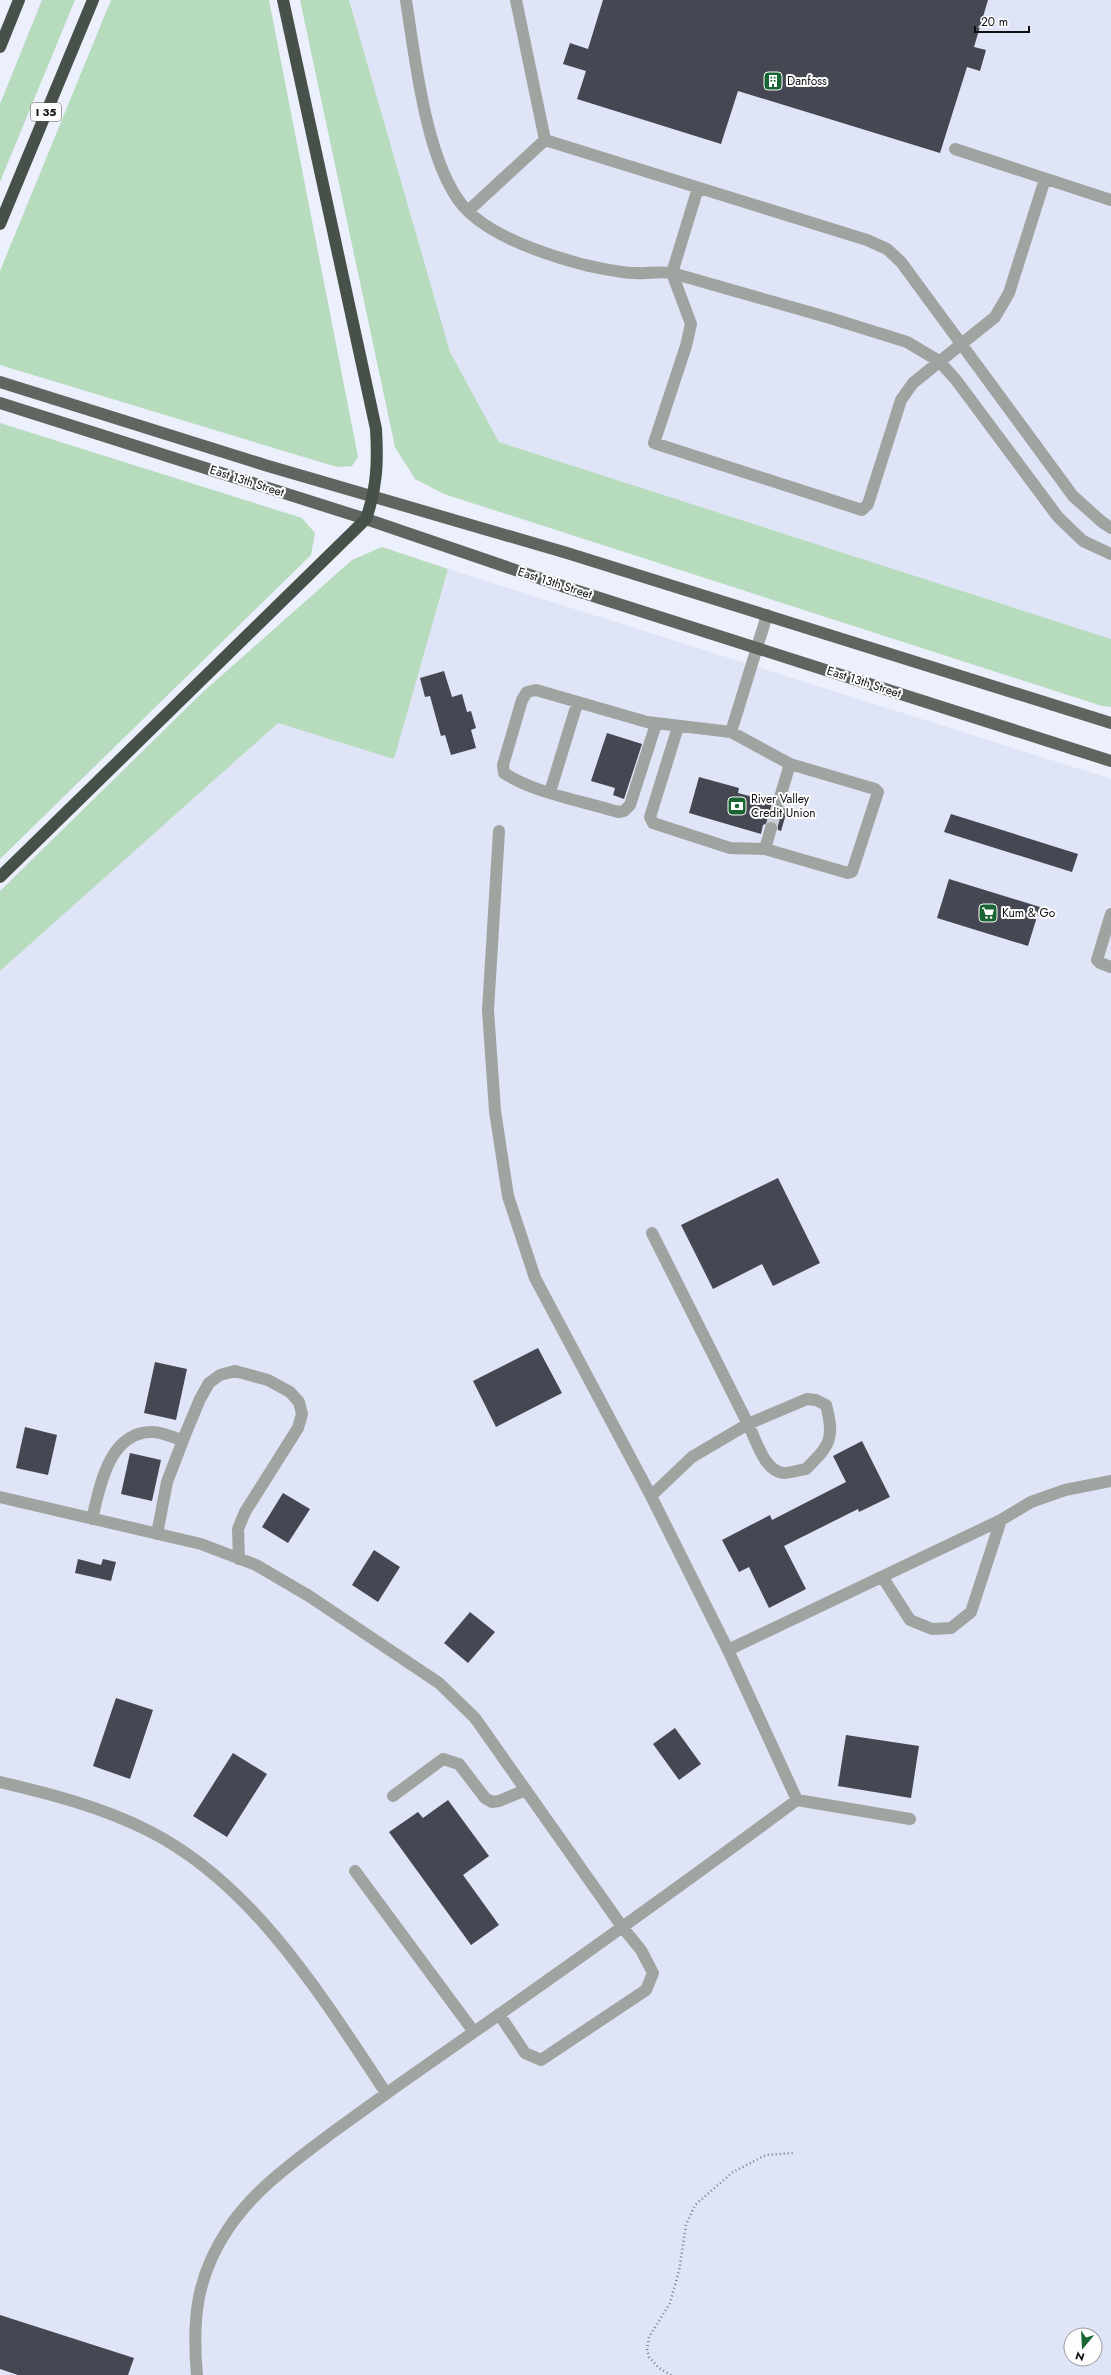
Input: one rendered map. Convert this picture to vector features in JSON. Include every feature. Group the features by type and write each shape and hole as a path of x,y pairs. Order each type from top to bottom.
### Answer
{"highway":[{"path":"0,47 19,0"},
{"name":"I 35","path":"0,224 93,0"},
{"path":"0,877 366,519 374,497 378,464 376,429 283,0"}],"main road":[{"name":"East 13th Street","path":"0,382 374,497 567,553 1111,723"},
{"name":"East 13th Street","path":"0,403 366,519 565,587 1111,761"}],"lane":[{"path":"406,0 428,122 440,167 463,206 468,211 500,234 541,251 585,265 635,273 672,273 907,342 939,361 956,380 1058,517 1083,540 1111,554"},
{"path":"516,0 545,140"},
{"path":"468,211 545,140"},
{"path":"545,140 867,240 887,249 901,262 1073,496 1102,522 1111,528"},
{"path":"955,149 1111,200"},
{"path":"698,188 672,273 691,324 686,346 654,439 654,443 862,510 868,504 901,400 912,383 995,318 1009,293 1045,179"},
{"path":"731,732 767,615"},
{"path":"656,724 630,805 624,811 618,812 550,792 512,778 504,773 503,766 522,700 527,692 536,690 577,704 656,724 678,727 711,728 731,732 790,764 871,787 878,792 852,872 848,874 765,849 730,848 651,820 650,817 678,727"},
{"path":"550,792 577,704"},
{"path":"778,804 790,764"},
{"path":"765,849 771,828"},
{"path":"499,831 488,1010 495,1110 508,1196 535,1278 651,1496 728,1650 797,1800"},
{"path":"1111,914 1097,960 1100,963 1111,967"},
{"path":"651,1496 692,1457 748,1424 807,1399 816,1400 826,1405 832,1426 829,1441 806,1469 784,1473 774,1470 767,1464 748,1424 652,1233"},
{"path":"158,1534 167,1482 200,1399 209,1382 220,1374 235,1371 268,1380 290,1392 299,1402 302,1414 298,1428 245,1512 238,1529 239,1559"},
{"path":"92,1519 104,1475 111,1459 121,1444 134,1436 153,1432 183,1440"},
{"path":"728,1650 884,1578 1001,1520 1031,1502 1065,1490 1111,1481"},
{"path":"0,1497 201,1544 256,1565 308,1596 439,1683 475,1718 623,1928 641,1950 652,1973 646,1990 541,2060 525,2053 499,2014"},
{"path":"884,1578 910,1620 932,1630 951,1628 971,1612 1001,1520"},
{"path":"393,1796 443,1759 459,1764 485,1798 492,1802 526,1790"},
{"path":"0,1782 43,1792 96,1808 149,1831 189,1855 239,1898 283,1947 329,2007 386,2093"},
{"path":"197,2375 194,2326 198,2297 210,2261 228,2229 256,2194 288,2167 386,2093 623,1928 797,1800 910,1819"},
{"path":"355,1871 474,2032"}],"path":[{"path":"671,2375 659,2368 649,2357 647,2349 649,2337 670,2302 679,2271 686,2225 695,2204 733,2172 766,2155 794,2153"}],"shaded area":[{"path":"349,0 1111,0 1111,639 499,442 450,352"},
{"path":"448,569 1111,779 1111,2375 0,2375 0,971 278,723 394,758"}],"green space":[{"path":"42,0 75,0 0,182 0,104"},
{"path":"111,0 269,0 358,457 352,466 337,467 0,365 0,271"},
{"path":"300,0 349,0 450,352 499,442 1111,639 1111,707 1102,706 444,494 415,479 395,447"},
{"path":"0,423 302,518 315,533 311,555 0,859"},
{"path":"382,547 448,569 394,759 278,723 0,971 0,891 204,691 352,560"}],"building":[{"name":"Danfoss","path":"603,0 988,0 974,47 986,50 980,71 967,67 940,153 738,91 721,144 577,99 586,71 563,64 570,43 588,49"},
{"path":"444,671 452,697 462,694 467,712 471,711 476,728 471,730 476,748 451,755 445,735 441,736 430,696 425,697 420,678"},
{"path":"607,733 642,744 624,799 613,795 615,788 591,781"},
{"name":"River Valley Credit Union","path":"699,777 739,788 738,793 771,802 771,806 775,811 788,807 781,831 778,830 777,823 773,821 763,825 761,834 689,813"},
{"path":"951,814 1078,854 1072,872 944,832"},
{"name":"Kum & Go","path":"949,879 1040,907 1028,946 937,918"},
{"path":"778,1178 820,1263 773,1286 762,1264 713,1289 681,1225"},
{"path":"538,1348 562,1393 496,1427 473,1381"},
{"path":"155,1362 187,1369 176,1420 144,1413"},
{"path":"25,1427 57,1435 48,1475 16,1468"},
{"path":"862,1441 890,1497 859,1512 858,1509 784,1546 806,1589 769,1608 749,1567 739,1572 722,1540 770,1515 772,1520 846,1482 833,1456"},
{"path":"130,1453 161,1460 152,1501 121,1494"},
{"path":"283,1493 310,1509 288,1543 262,1527"},
{"path":"374,1550 400,1567 378,1602 352,1585"},
{"path":"78,1559 101,1565 103,1559 116,1562 111,1581 75,1573"},
{"path":"470,1612 495,1632 468,1663 444,1643"},
{"path":"116,1698 153,1710 130,1779 93,1766"},
{"path":"675,1728 701,1764 679,1780 653,1744"},
{"path":"846,1735 919,1746 911,1798 838,1786"},
{"path":"233,1753 267,1774 227,1837 193,1816"},
{"path":"448,1800 489,1856 463,1875 499,1925 471,1945 389,1832 418,1812 423,1818"},
{"path":"0,2315 134,2358 128,2375 18,2375 0,2369"}],"tunnel":[{"path":"771,828 778,804"}],"place":[{"name":"Danfoss","path":"773,81"},
{"name":"River Valley Credit Union","path":"737,806"},
{"name":"Kum & Go","path":"988,913"}]}
